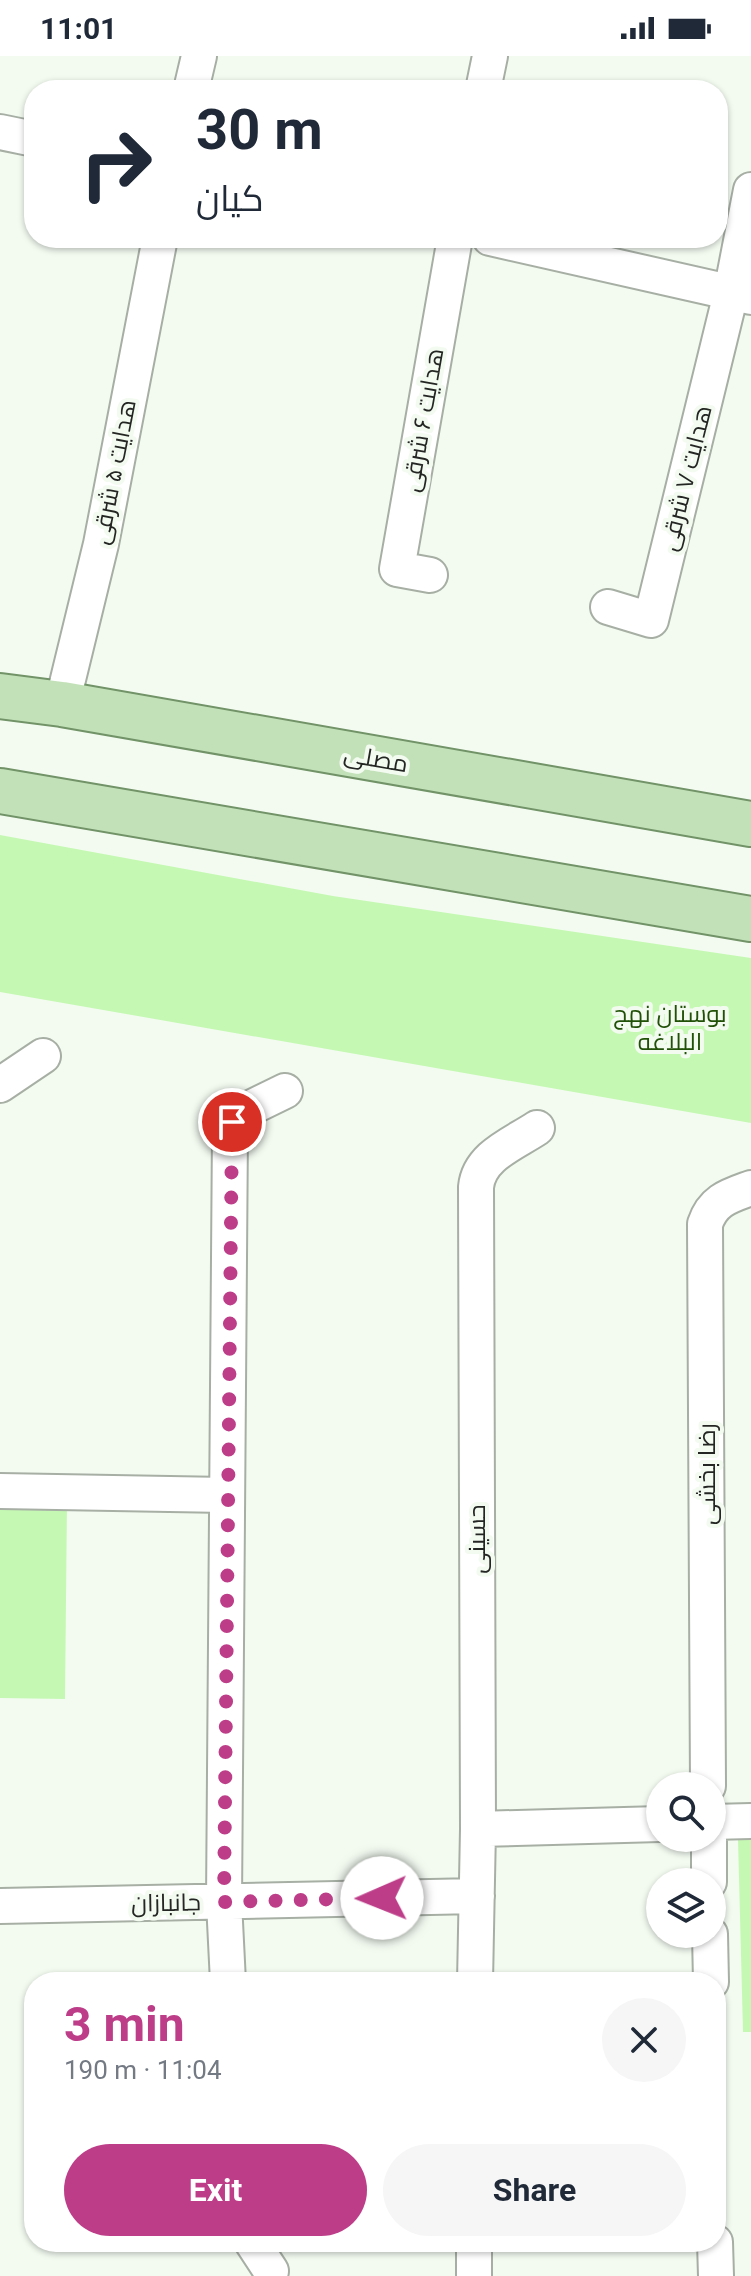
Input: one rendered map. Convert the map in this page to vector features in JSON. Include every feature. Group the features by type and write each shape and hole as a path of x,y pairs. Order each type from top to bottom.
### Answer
{"main road":[{"name":"مصلی","path":"0,696 62,704 751,824"},
{"path":"0,791 751,919"}],"street":[{"path":"193,80 199,56"},
{"path":"485,80 490,56"},
{"path":"0,132 24,137"},
{"path":"534,248 741,295 751,190"},
{"name":"هدایت ۵ شرقی","path":"62,704 101,544 158,248"},
{"name":"هدایت ۶ شرقی","path":"430,575 397,569 453,248"},
{"name":"هدایت ۷ شرقی","path":"608,607 651,620 741,295"},
{"path":"0,1085 43,1056"},
{"path":"228,1972 224,1902 230,1130 238,1114 285,1091"},
{"name":"حسینی","path":"475,1972 478,1829 477,1172 485,1162 537,1128"},
{"name":"رضا بخشی","path":"708,1772 705,1224 709,1211 722,1198 751,1188"},
{"path":"0,1491 226,1495"},
{"path":"726,1822 751,1821"},
{"path":"478,1829 646,1824"},
{"name":"جانبازان","path":"0,1906 477,1896"},
{"path":"710,1948 711,1972"},
{"path":"259,2252 271,2271"},
{"path":"474,2252 474,2276"},
{"path":"715,2252 716,2276"}],"green space":[{"name":"بوستان نهج البلاغه","path":"0,835 333,896 751,958 751,1123 0,992"},
{"path":"67,1505 65,1699 0,1698 0,1506"},
{"path":"738,1840 751,1840 751,2032 743,2032"}],"route":[{"path":"232,1122 224,1902 382,1898"}]}
